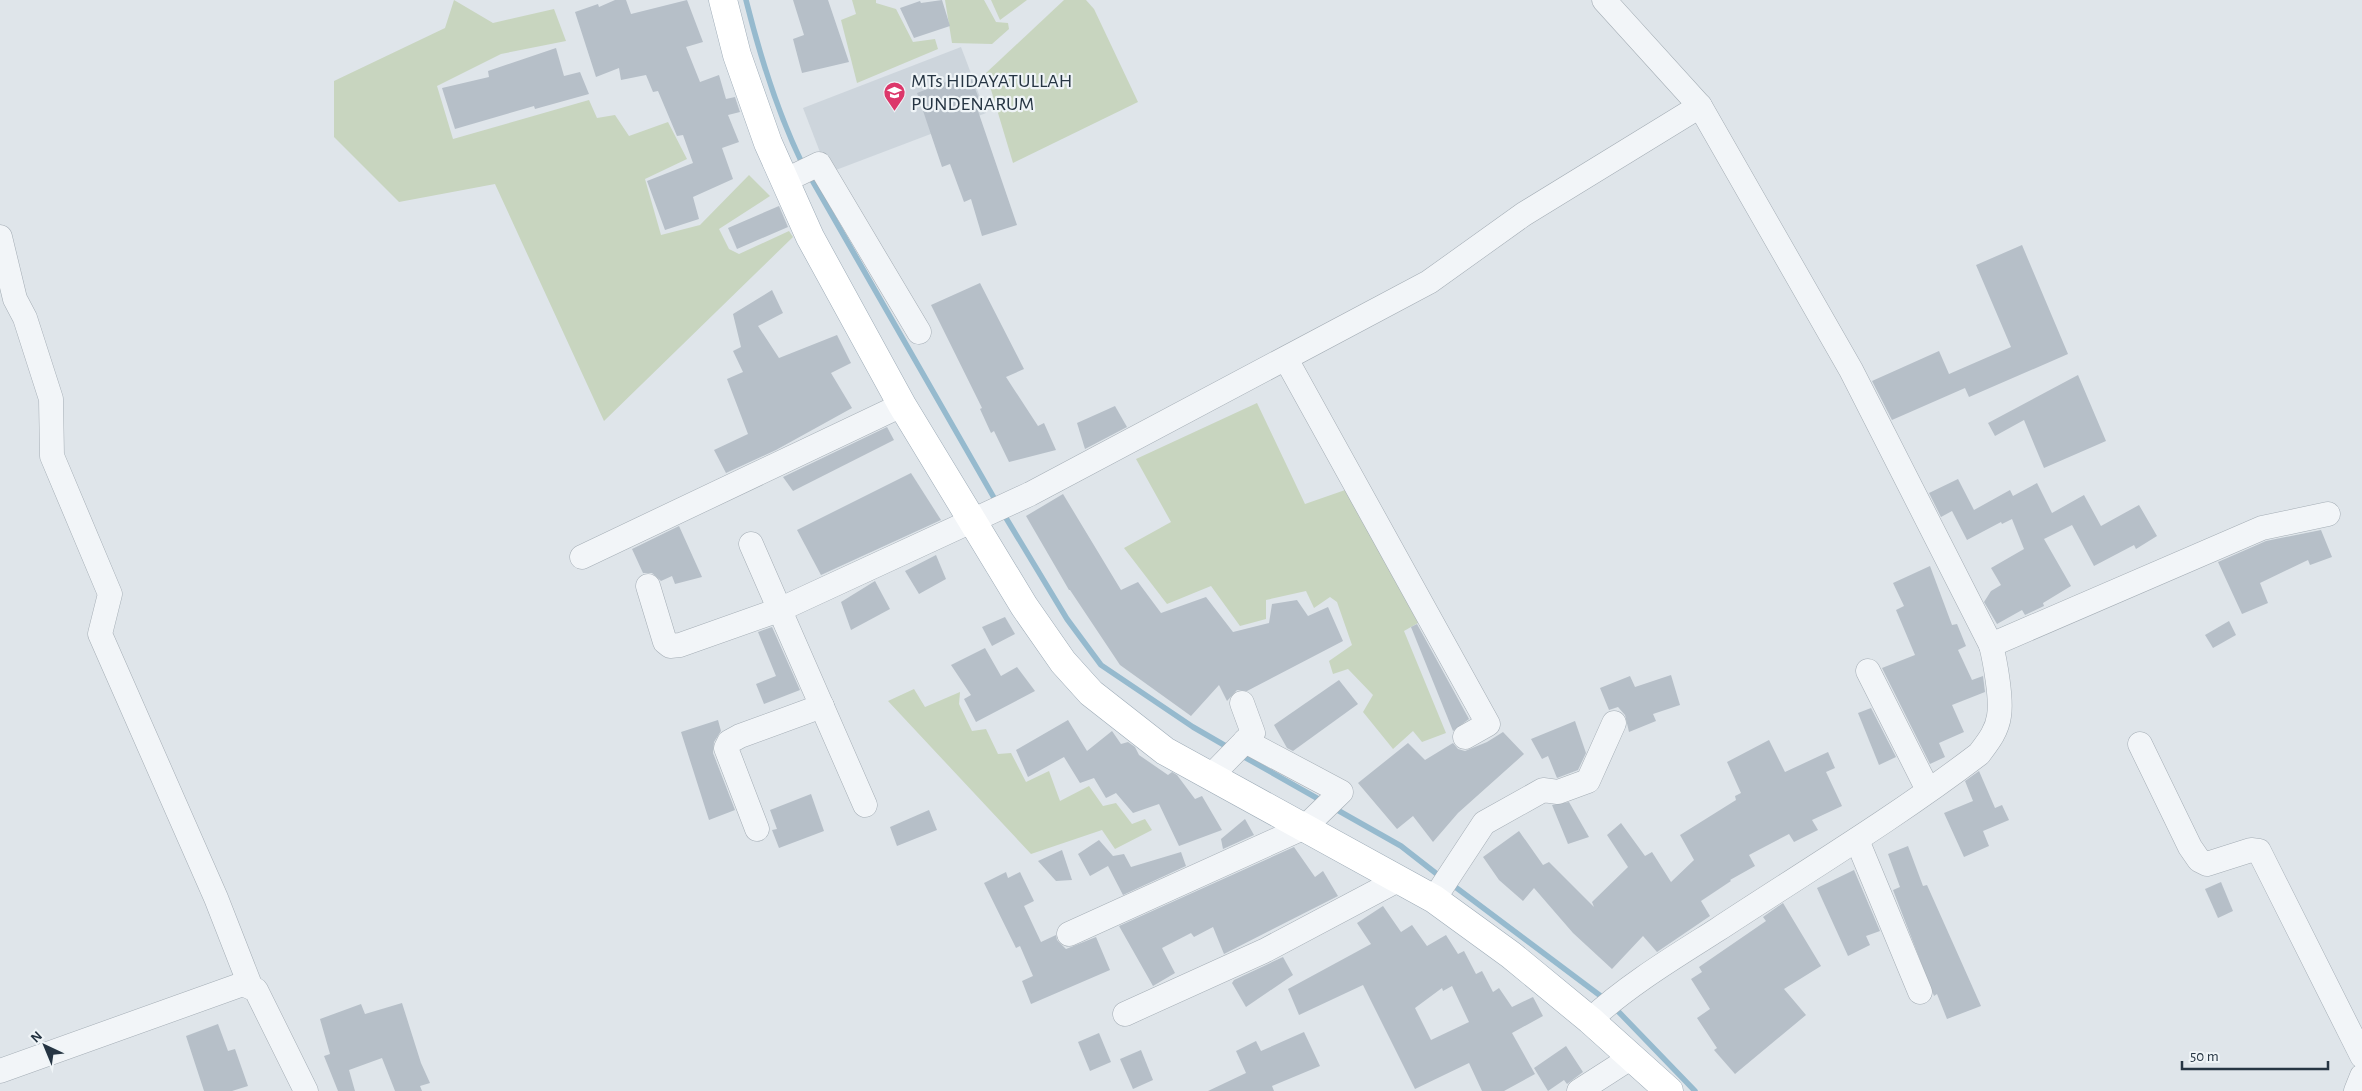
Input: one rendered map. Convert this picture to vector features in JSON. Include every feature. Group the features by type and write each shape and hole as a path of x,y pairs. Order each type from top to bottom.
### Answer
{"main road":[{"path":"723,0 737,55 768,144 798,175 810,237 902,405 979,518 1024,606 1063,662 1091,693 1164,751 1231,755 1320,812 1398,880 1437,894 1511,955 1594,1016 1632,1057 1669,1091"}],"street":[{"path":"1594,1016 1638,982 1812,867 1857,840 1979,754 1990,740 2000,714 1997,666 1990,645 1851,370 1700,106 1604,0"},
{"path":"648,586 665,642 670,646 680,645 779,610 1030,494 1429,282 1524,214 1700,106"},
{"path":"798,175 819,164 919,332"},
{"path":"0,237 15,300 26,318 51,399 52,456 110,594 100,634 216,898 250,985 261,999 306,1091"},
{"path":"1286,359 1488,724 1465,738"},
{"path":"582,557 902,405"},
{"path":"1990,645 2262,528 2328,514"},
{"path":"750,544 865,805"},
{"path":"1868,671 1928,790"},
{"path":"1069,934 1320,812 1341,792 1231,755 1253,733 1242,703"},
{"path":"757,829 726,748 729,742 740,736 822,706"},
{"path":"1437,894 1484,822 1543,790 1558,792 1588,781 1614,723"},
{"path":"2140,744 2190,847 2199,860 2207,864 2251,850 2259,851 2362,1056"},
{"path":"1857,840 1920,992"},
{"path":"1125,1014 1264,951 1398,880"},
{"path":"0,1070 219,991 243,984 250,985"},
{"path":"1579,1091 1632,1057"},
{"path":"2356,1091 2362,1076"}],"shaded area":[{"name":"MTs HIDAYATULLAH PUNDENARUM","path":"961,47 986,113 828,173 803,108"}],"green space":[{"path":"454,0 493,23 554,9 566,41 501,54 437,86 453,139 589,100 597,118 615,115 629,136 668,122 687,159 645,179 661,235 700,225 749,175 770,196 719,229 729,249 739,254 789,231 793,237 604,421 495,184 399,202 334,137 334,81 445,28"},
{"path":"852,0 876,0 876,3 896,9 913,42 935,39 938,49 857,83 841,20 856,14"},
{"path":"945,0 984,0 996,22 1008,23 1009,29 992,44 952,43"},
{"path":"991,0 1027,0 1000,20"},
{"path":"1064,0 1086,0 1094,9 1138,102 1013,163 986,73"},
{"path":"1257,403 1305,504 1348,489 1418,623 1404,631 1446,733 1422,742 1413,731 1393,749 1363,712 1373,695 1348,669 1333,674 1329,661 1352,645 1337,602 1330,597 1314,608 1306,591 1266,600 1266,619 1240,626 1211,586 1167,604 1124,548 1171,522 1136,459"},
{"path":"914,689 925,707 960,692 959,704 972,731 986,729 998,754 1011,753 1026,782 1049,771 1060,801 1089,786 1103,806 1116,803 1132,824 1145,819 1152,830 1115,849 1102,830 1031,854 888,701"}],"building":[{"path":"615,0 626,0 631,14 687,0 703,42 686,47 700,82 719,75 726,99 735,97 740,112 728,115 739,142 722,148 733,179 693,197 699,219 665,230 647,181 693,163 683,135 677,136 658,91 653,92 646,75 621,80 619,68 596,77 575,12 598,4 599,7"},
{"path":"793,0 828,0 849,62 802,73 793,39 804,35"},
{"path":"942,0 950,26 914,38 900,8 920,1 921,3"},
{"path":"556,48 564,76 580,72 589,94 535,109 534,106 455,129 442,88 489,77 488,71"},
{"path":"969,73 983,109 978,111 1017,225 982,236 971,199 964,202 950,164 942,167 917,93"},
{"path":"779,206 788,227 737,249 728,228"},
{"path":"2022,245 2068,354 1969,397 1965,388 1892,420 1872,381 1939,351 1949,374 2011,347 1976,265"},
{"path":"980,283 1024,369 1006,377 1038,426 1044,423 1056,450 1009,462 994,431 991,433 980,409 982,408 931,305"},
{"path":"772,290 783,313 758,326 779,358 837,335 851,363 831,373 852,408 776,450 726,473 714,450 748,434 727,379 743,372 733,351 741,347 733,314"},
{"path":"2078,375 2106,441 2044,468 2024,420 1995,436 1988,423"},
{"path":"1115,406 1127,427 1085,449 1077,423"},
{"path":"887,427 894,440 793,491 783,477"},
{"path":"911,473 941,520 821,575 797,530"},
{"path":"1958,479 1974,510 2010,490 2013,496 2037,483 2052,513 2084,495 2101,526 2139,505 2157,536 2136,549 2134,545 2094,566 2072,525 2044,539 2071,586 2043,603 2044,606 2025,615 2022,610 1997,624 1984,602 1991,591 2001,585 1991,568 2024,549 2012,519 2002,524 2001,522 1967,540 1952,511 1941,517 1929,493"},
{"path":"1063,494 1121,590 1138,582 1161,613 1206,597 1233,632 1269,623 1272,604 1297,600 1308,616 1328,607 1343,641 1247,691 1237,690 1227,701 1219,685 1191,716 1120,665 1069,590 1026,516"},
{"path":"679,526 702,577 675,584 672,576 661,581 652,573 643,573 632,549"},
{"path":"2321,530 2332,557 2310,565 2308,560 2260,583 2268,603 2242,614 2218,562 2266,541"},
{"path":"936,555 946,579 919,594 905,571"},
{"path":"1930,566 1952,625 1957,624 1966,646 1958,650 1972,680 1983,676 1985,692 1952,705 1964,732 1939,743 1945,757 1930,764 1882,668 1915,655 1896,610 1904,606 1893,583"},
{"path":"875,581 890,609 851,630 841,602"},
{"path":"1005,617 1015,634 992,646 982,627"},
{"path":"2229,621 2236,635 2213,648 2205,635"},
{"path":"1417,624 1469,719 1453,731 1411,627"},
{"path":"772,627 800,690 764,704 756,684 776,676 758,632"},
{"path":"985,648 1001,676 1017,667 1035,691 976,722 964,699 971,695 951,665"},
{"path":"1671,675 1680,705 1653,714 1656,721 1629,732 1625,715 1618,707 1609,710 1600,688 1630,676 1635,687"},
{"path":"1339,680 1358,704 1293,751 1287,748 1274,725"},
{"path":"1871,708 1896,757 1879,765 1858,713"},
{"path":"718,720 721,731 714,742 713,753 735,810 709,820 681,732"},
{"path":"1068,720 1087,751 1112,731 1121,744 1128,742 1135,747 1139,755 1168,775 1172,772 1177,775 1195,799 1202,796 1222,830 1179,846 1159,804 1133,813 1116,793 1106,798 1094,778 1080,783 1064,757 1028,777 1016,750"},
{"path":"1575,721 1586,753 1578,770 1557,778 1548,756 1542,759 1531,739"},
{"path":"1503,732 1524,754 1458,813 1433,842 1413,816 1397,829 1358,783 1408,743 1425,760 1453,743 1458,749 1465,751 1487,742"},
{"path":"1769,740 1785,772 1828,752 1835,768 1826,772 1842,806 1812,820 1818,830 1794,842 1789,834 1749,855 1755,866 1730,880 1701,901 1710,916 1657,952 1643,936 1612,969 1573,933 1534,888 1523,901 1499,880 1483,857 1519,831 1543,865 1549,862 1594,907 1592,902 1628,867 1607,835 1621,823 1645,856 1652,852 1671,882 1694,860 1680,835 1736,800 1735,796 1741,793 1727,762"},
{"path":"1979,771 1995,808 2002,805 2009,820 1983,831 1989,846 1964,857 1944,813 1973,801 1965,781"},
{"path":"811,794 824,831 779,848 772,830 777,829 770,810"},
{"path":"1569,802 1589,837 1568,844 1552,805"},
{"path":"929,810 937,830 897,846 890,827"},
{"path":"1245,819 1254,835 1223,849 1221,839"},
{"path":"1099,840 1113,856 1124,854 1131,867 1181,852 1186,866 1123,895 1108,866 1090,876 1078,854"},
{"path":"1908,846 1923,886 1927,885 1981,1006 1947,1019 1937,994 1934,996 1893,890 1900,887 1888,854"},
{"path":"1294,847 1315,877 1323,871 1338,896 1224,954 1213,927 1194,937 1191,933 1162,948 1175,973 1153,986 1119,926"},
{"path":"1062,850 1072,880 1056,881 1038,861"},
{"path":"1854,870 1880,931 1866,936 1870,945 1848,956 1817,888"},
{"path":"1006,872 1008,878 1020,872 1034,901 1024,906 1041,942 1056,935 1057,940 1066,949 1096,937 1110,970 1031,1004 1022,981 1033,976 1020,946 1016,948 984,883"},
{"path":"2221,882 2233,911 2218,918 2205,889"},
{"path":"1783,903 1821,966 1784,989 1806,1015 1735,1074 1714,1050 1717,1048 1697,1018 1710,1009 1691,979 1702,972 1699,967 1766,921 1763,917"},
{"path":"1383,906 1401,932 1412,925 1427,946 1446,935 1458,954 1464,951 1476,974 1482,971 1493,992 1499,988 1512,1007 1533,997 1543,1016 1512,1033 1535,1074 1504,1091 1482,1091 1469,1063 1415,1089 1363,985 1299,1015 1288,989 1371,944 1357,923","holes":["1452,986 1469,1022 1431,1040 1415,1008 1442,988 1443,991"]},
{"path":"1283,957 1293,975 1246,1007 1232,983 1234,980"},
{"path":"402,1003 421,1063 430,1083 420,1086 422,1091 395,1091 382,1058 349,1070 355,1091 338,1091 324,1056 330,1054 320,1019 361,1004 365,1014"},
{"path":"218,1024 228,1051 235,1049 248,1086 232,1091 204,1091 186,1036"},
{"path":"1304,1032 1320,1066 1272,1086 1274,1091 1208,1091 1246,1073 1236,1051 1256,1041 1261,1051"},
{"path":"1099,1033 1111,1062 1090,1071 1078,1042"},
{"path":"1566,1046 1583,1072 1567,1084 1564,1080 1548,1091 1534,1068"},
{"path":"1141,1050 1153,1080 1133,1089 1120,1059"}],"waterway":[{"path":"746,0 770,84 785,125 803,165"},
{"path":"809,175 997,503"},
{"path":"1003,513 1067,619 1101,665 1193,727 1231,749"},
{"path":"1239,754 1322,801"},
{"path":"1332,807 1401,846 1442,878"},
{"path":"1450,883 1606,1000"},
{"path":"1613,1006 1695,1091"}],"place":[{"name":"MTs HIDAYATULLAH PUNDENARUM","path":"895,111"}]}
